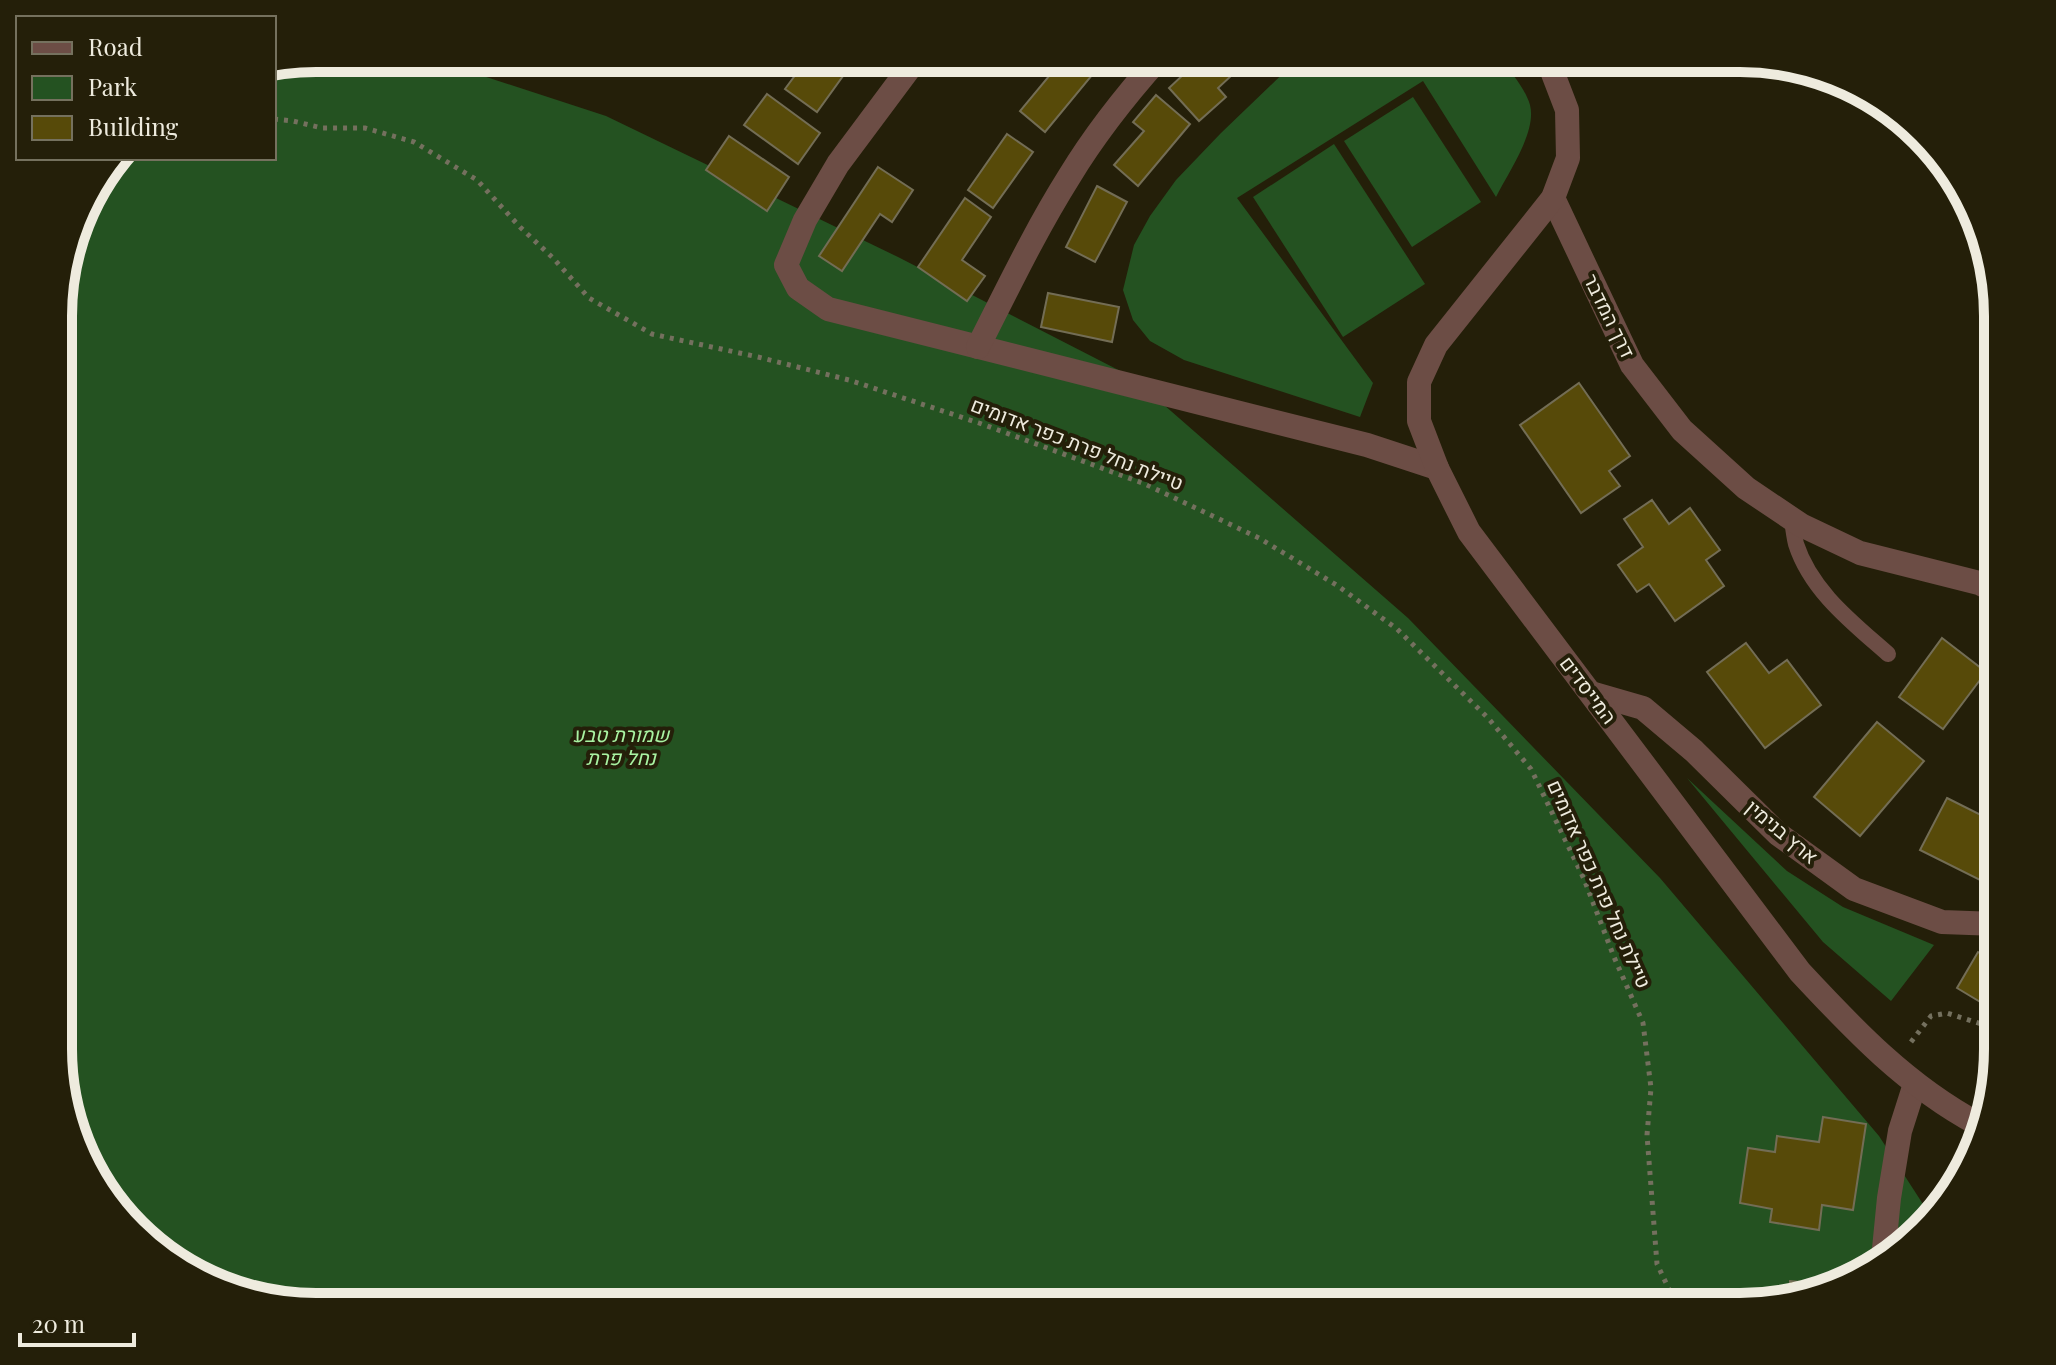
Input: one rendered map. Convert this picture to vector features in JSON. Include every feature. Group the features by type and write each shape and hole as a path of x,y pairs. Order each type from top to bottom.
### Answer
{"street":[{"path":"907,72 838,164 805,220 786,265 798,288 828,309 1367,445 1437,468"},
{"path":"978,347 1069,176 1121,101 1147,72"},
{"path":"1552,72 1567,110 1568,158 1553,198"},
{"name":"המייסדים","path":"1553,198 1436,345 1419,382 1419,421 1437,468 1469,532 1800,972 1857,1033 1915,1084 1973,1121"},
{"name":"דרך המדבר","path":"1553,198 1632,365 1682,430 1746,488 1792,519 1860,553 1983,585"},
{"name":"ארץ בנימין","path":"1591,693 1643,708 1694,751 1778,834 1854,889 1942,922 1983,923"},
{"path":"1884,1245 1900,1131 1915,1084"}],"lane":[{"path":"1792,519 1796,544 1807,569 1832,604 1888,654"}],"path":[{"name":"טיילת נחל פרת כפר אדומים","path":"276,119 322,128 365,128 414,142 477,180 589,298 652,334 849,380 979,423 1145,484 1259,538 1338,586 1397,629 1488,718 1531,769 1584,879 1643,1023 1651,1088 1647,1135 1657,1264 1670,1292"},
{"path":"1892,1064 1931,1016 1947,1013 1983,1025"}],"green space":[{"name":"שמורת טבע נחל פרת","path":"316,72 471,72 606,116 898,257 1132,377 1408,618 1660,878 1879,1136 1925,1207 1888,1243 1848,1268 1818,1280 1756,1292 316,1293 269,1288 208,1268 168,1243 122,1197 97,1157 85,1127 74,1081 72,316 80,253 105,194 129,160 276,160 276,76"},
{"path":"1284,72 1511,72 1528,99 1531,116 1525,140 1496,197 1423,81 1237,198 1373,383 1360,417 1184,360 1150,341 1133,320 1123,290 1134,245 1176,180"},
{"path":"1413,97 1481,202 1412,247 1344,141"},
{"path":"1334,144 1425,284 1343,337 1253,197"},
{"path":"1687,778 1787,871 1843,907 1934,945 1891,1001 1823,942"}],"building":[{"path":"798,72 846,72 817,112 785,89"},
{"path":"1052,72 1093,74 1045,132 1020,111"},
{"path":"1186,72 1235,72 1218,88 1226,97 1199,121 1169,88"},
{"path":"767,94 820,133 798,164 744,125"},
{"path":"1156,95 1190,124 1138,186 1114,165 1144,131 1133,122"},
{"path":"1007,134 1033,152 993,208 968,190"},
{"path":"729,136 789,177 767,211 706,170"},
{"path":"878,167 913,190 892,222 880,214 842,271 819,256"},
{"path":"1097,186 1127,202 1095,262 1066,247"},
{"path":"965,198 991,217 962,260 985,276 967,301 918,267"},
{"path":"1048,293 1119,307 1112,342 1041,327"},
{"path":"1579,383 1630,456 1609,471 1620,486 1581,513 1520,425"},
{"path":"1652,500 1669,524 1690,508 1720,550 1706,560 1724,586 1675,621 1649,584 1637,592 1618,565 1643,547 1624,519"},
{"path":"1942,638 1983,670 1983,676 1943,729 1899,697"},
{"path":"1746,643 1769,673 1787,660 1821,705 1765,748 1707,672"},
{"path":"1877,722 1924,761 1860,836 1814,797"},
{"path":"1947,798 1983,816 1983,882 1920,850"},
{"path":"1978,952 1983,955 1983,1004 1957,988"},
{"path":"1823,1117 1866,1124 1853,1210 1822,1205 1819,1230 1770,1222 1772,1209 1740,1203 1748,1148 1775,1152 1777,1136 1819,1142"},
{"path":"1790,1281 1807,1283 1790,1287"}]}
